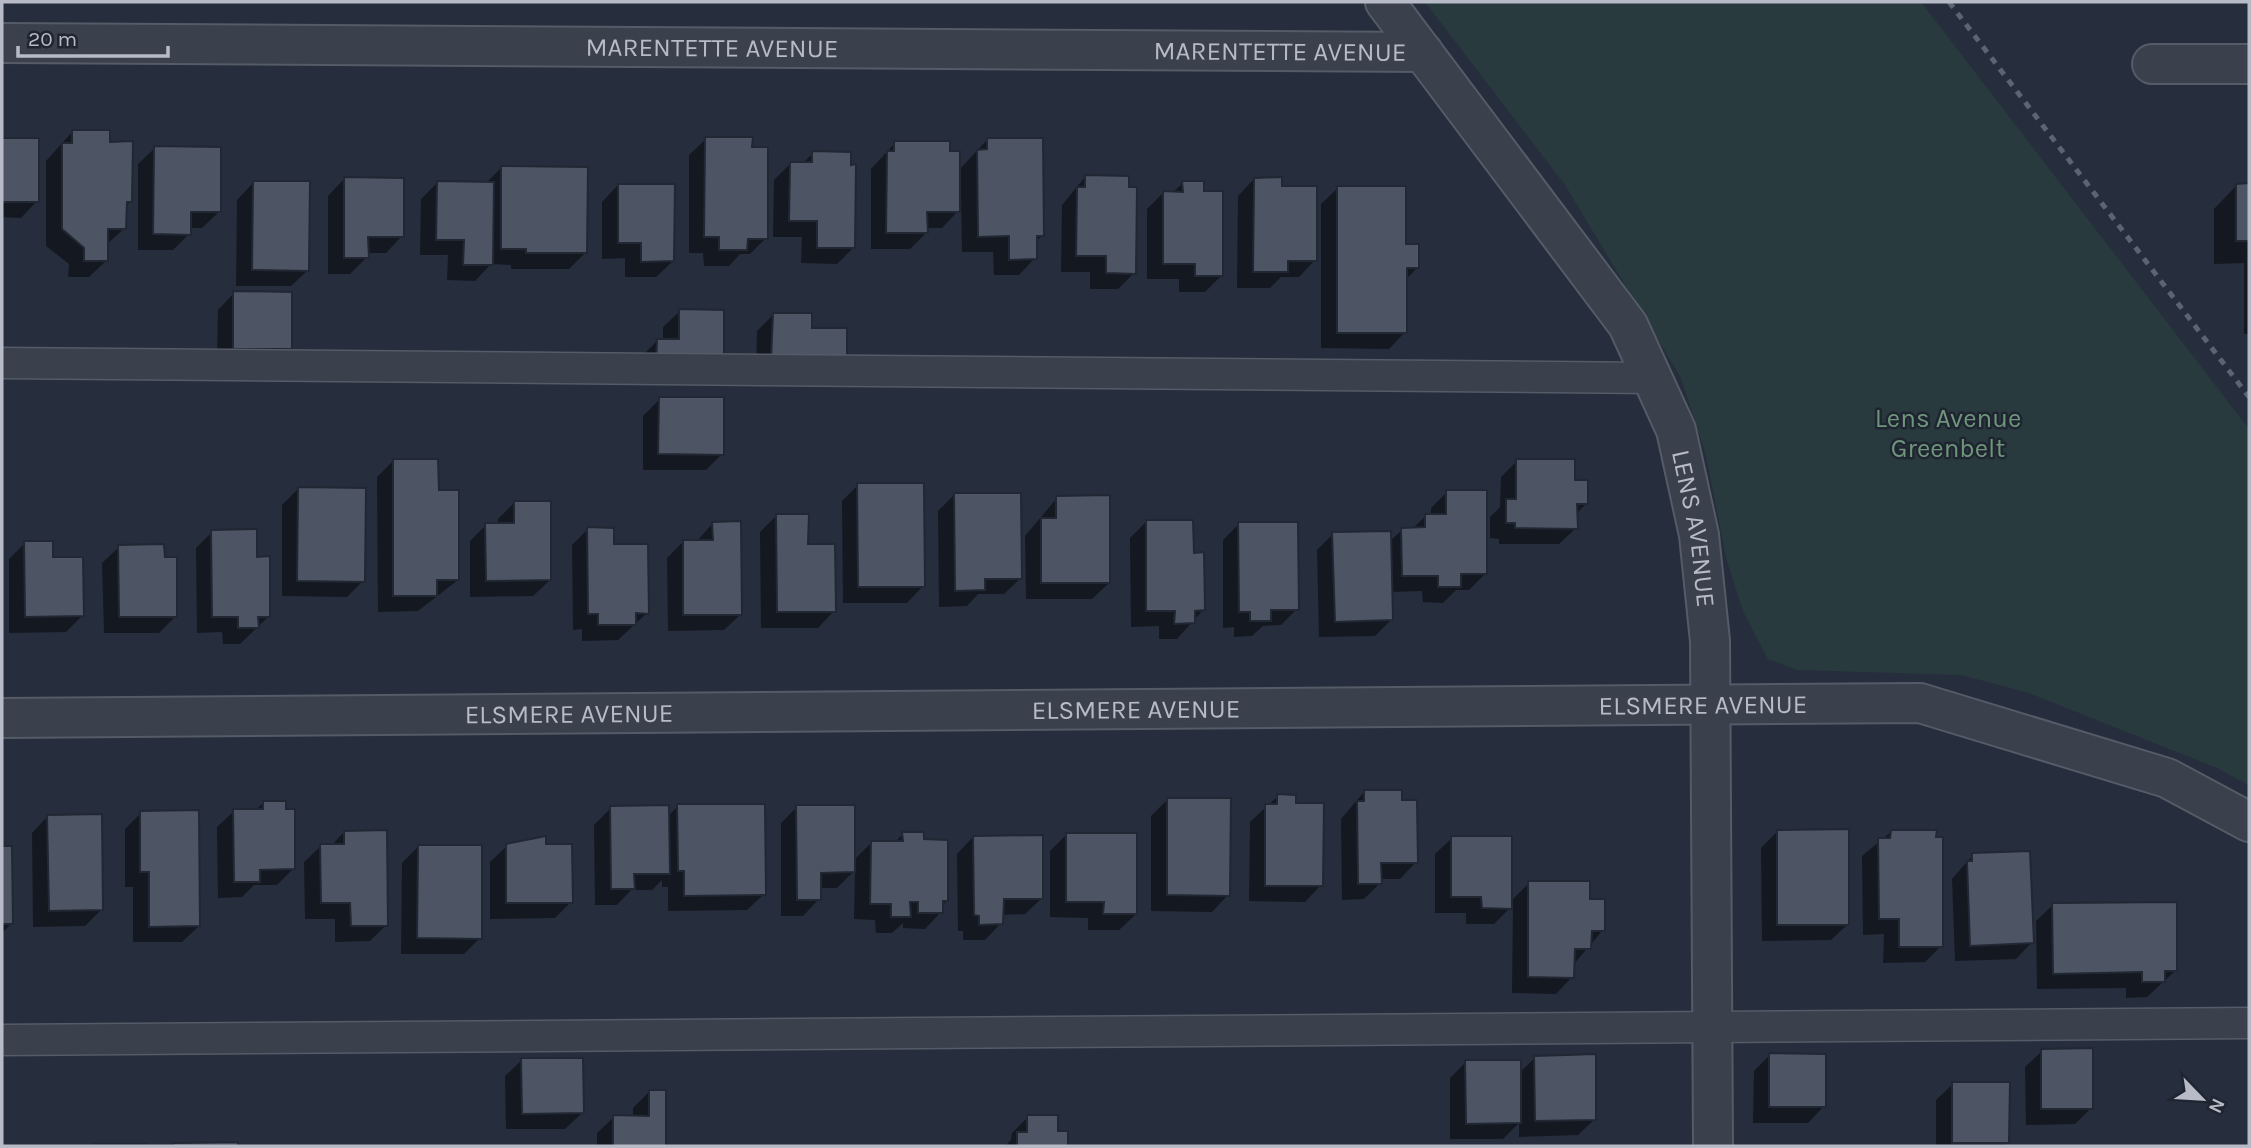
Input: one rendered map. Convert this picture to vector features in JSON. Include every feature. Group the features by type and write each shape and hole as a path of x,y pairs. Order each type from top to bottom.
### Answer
{"street":[{"name":"LENS AVENUE","path":"1385,2 1628,325 1676,430 1699,535 1710,641 1713,1146"},
{"name":"MARENTETTE AVENUE","path":"2,43 1423,52"},
{"path":"2152,64 2249,64"},
{"name":"ELSMERE AVENUE","path":"2,718 1920,703 2167,778 2249,822"}],"lane":[{"path":"2,363 1653,378"},
{"path":"2,1040 2249,1023"}],"green space":[{"name":"Lens Avenue Greenbelt","path":"1425,2 1921,2 2249,429 2249,785 2217,768 2029,693 1961,675 1798,670 1768,659 1743,611 1726,558 1706,455 1681,378 1565,185"}],"building":[{"path":"72,130 110,130 110,142 133,141 132,202 127,202 126,229 108,229 108,261 84,261 84,248 62,229 62,143 72,143"},
{"path":"705,137 753,137 752,147 768,147 768,239 748,239 747,250 719,250 719,237 704,237"},
{"path":"2,138 39,138 39,202 2,202"},
{"path":"987,138 1043,138 1044,236 1037,236 1037,259 1009,260 1009,236 978,237 977,150 987,149"},
{"path":"894,141 950,141 950,151 960,151 960,212 927,212 928,233 886,233 887,151 894,151"},
{"path":"154,146 221,147 221,212 191,212 191,235 153,234"},
{"path":"812,151 851,152 851,165 856,164 855,248 817,248 817,221 789,221 790,162 812,162"},
{"path":"501,166 588,167 587,253 526,253 526,249 501,249"},
{"path":"1085,175 1129,176 1129,187 1137,187 1136,274 1106,273 1106,256 1076,256 1077,187 1085,187"},
{"path":"344,177 404,178 404,237 368,237 369,258 344,258"},
{"path":"1282,177 1282,186 1317,186 1317,261 1288,261 1288,272 1253,272 1254,178"},
{"path":"253,181 310,181 309,271 252,270"},
{"path":"437,181 494,182 493,265 463,265 464,240 436,240"},
{"path":"1182,181 1204,181 1204,191 1223,191 1223,276 1195,276 1195,264 1163,264 1163,191 1183,192"},
{"path":"2249,183 2249,241 2236,241 2236,184"},
{"path":"618,184 675,184 674,261 641,262 641,243 618,243"},
{"path":"1337,186 1406,186 1406,244 1419,244 1419,268 1407,268 1407,333 1337,333"},
{"path":"233,291 292,292 292,349 233,349"},
{"path":"679,309 724,310 724,365 656,365 657,339 679,339"},
{"path":"773,313 812,313 812,328 847,328 847,361 771,359"},
{"path":"659,397 724,397 724,455 658,454"},
{"path":"393,459 438,459 439,490 459,490 459,580 437,580 437,596 393,596"},
{"path":"1516,459 1575,459 1575,480 1588,480 1588,504 1577,504 1578,529 1515,528 1515,523 1506,523 1506,499 1516,499"},
{"path":"857,483 924,483 925,587 858,587"},
{"path":"298,487 366,488 365,582 297,581"},
{"path":"1446,490 1487,490 1487,574 1461,574 1461,587 1438,587 1438,576 1402,576 1401,528 1425,527 1425,514 1446,514"},
{"path":"954,493 1021,493 1022,579 985,579 985,590 955,591"},
{"path":"1110,495 1110,583 1041,583 1041,518 1056,518 1056,496"},
{"path":"514,501 551,501 551,580 486,581 485,523 514,523"},
{"path":"776,514 809,514 808,544 835,544 836,612 777,612"},
{"path":"1146,520 1193,520 1194,553 1204,552 1205,610 1195,611 1195,623 1174,624 1175,611 1146,611"},
{"path":"741,521 742,615 683,615 683,540 713,540 712,522"},
{"path":"1238,522 1298,522 1299,610 1271,610 1271,621 1250,621 1250,612 1239,612"},
{"path":"587,527 614,528 614,544 648,544 649,614 636,613 636,625 598,625 598,614 588,614"},
{"path":"257,529 257,557 270,556 270,617 258,617 259,628 238,628 238,617 212,617 211,530"},
{"path":"1391,531 1393,620 1335,622 1332,532"},
{"path":"24,541 53,541 53,557 83,557 84,616 25,617"},
{"path":"164,544 165,557 177,557 177,617 119,617 118,545"},
{"path":"1364,790 1402,790 1402,800 1417,800 1418,863 1381,863 1382,884 1358,884 1357,801 1364,801"},
{"path":"1277,794 1296,795 1296,803 1324,803 1323,886 1265,886 1265,804 1277,804"},
{"path":"1167,798 1231,798 1230,896 1167,895"},
{"path":"263,801 286,801 286,809 295,809 295,869 260,870 260,882 234,882 233,809 263,809"},
{"path":"677,804 765,804 766,895 684,896 684,871 678,871"},
{"path":"669,805 670,874 634,874 635,889 611,889 610,806"},
{"path":"796,805 855,805 855,872 821,873 821,900 797,900"},
{"path":"199,810 200,926 149,927 149,872 140,872 140,811"},
{"path":"102,814 103,910 49,911 47,815"},
{"path":"1849,829 1849,925 1777,925 1777,830"},
{"path":"387,830 388,926 351,926 350,903 321,903 320,844 344,844 344,831"},
{"path":"1891,830 1937,830 1936,837 1943,837 1943,947 1899,947 1899,919 1879,919 1878,838 1890,838"},
{"path":"902,832 924,832 924,839 948,840 948,901 943,901 943,913 918,913 918,902 910,902 911,917 891,917 891,904 870,904 871,841 903,841"},
{"path":"1066,833 1137,833 1137,914 1103,914 1104,902 1066,902"},
{"path":"1043,835 1043,899 1004,899 1003,924 979,925 979,916 974,915 973,836"},
{"path":"546,836 546,844 572,844 573,903 506,903 506,844"},
{"path":"1451,836 1512,836 1512,909 1482,908 1481,897 1451,897"},
{"path":"418,845 482,845 482,939 417,938"},
{"path":"2,846 12,846 13,924 2,924"},
{"path":"2030,851 2034,943 1970,946 1967,861 1972,861 1972,853"},
{"path":"1528,881 1590,881 1590,899 1605,899 1605,931 1592,931 1591,949 1575,949 1574,978 1528,977"},
{"path":"2177,902 2177,971 2165,971 2165,982 2142,982 2142,972 2053,974 2052,903"},
{"path":"2093,1048 2093,1109 2041,1109 2041,1049"},
{"path":"1769,1053 1826,1054 1826,1107 1769,1107"},
{"path":"1596,1054 1596,1120 1535,1121 1534,1056"},
{"path":"521,1058 583,1058 584,1113 522,1114"},
{"path":"1465,1060 1521,1060 1521,1123 1466,1124"},
{"path":"1952,1082 2010,1082 2009,1143 1952,1143"},
{"path":"649,1090 666,1090 666,1146 613,1146 613,1115 649,1116"},
{"path":"1027,1115 1058,1115 1058,1131 1068,1131 1068,1146 1017,1146 1017,1132 1027,1132"},
{"path":"238,1142 238,1146 173,1146 173,1143"},
{"path":"147,1144 147,1146 93,1146"}],"railway":[{"path":"1949,2 2249,397"}]}
